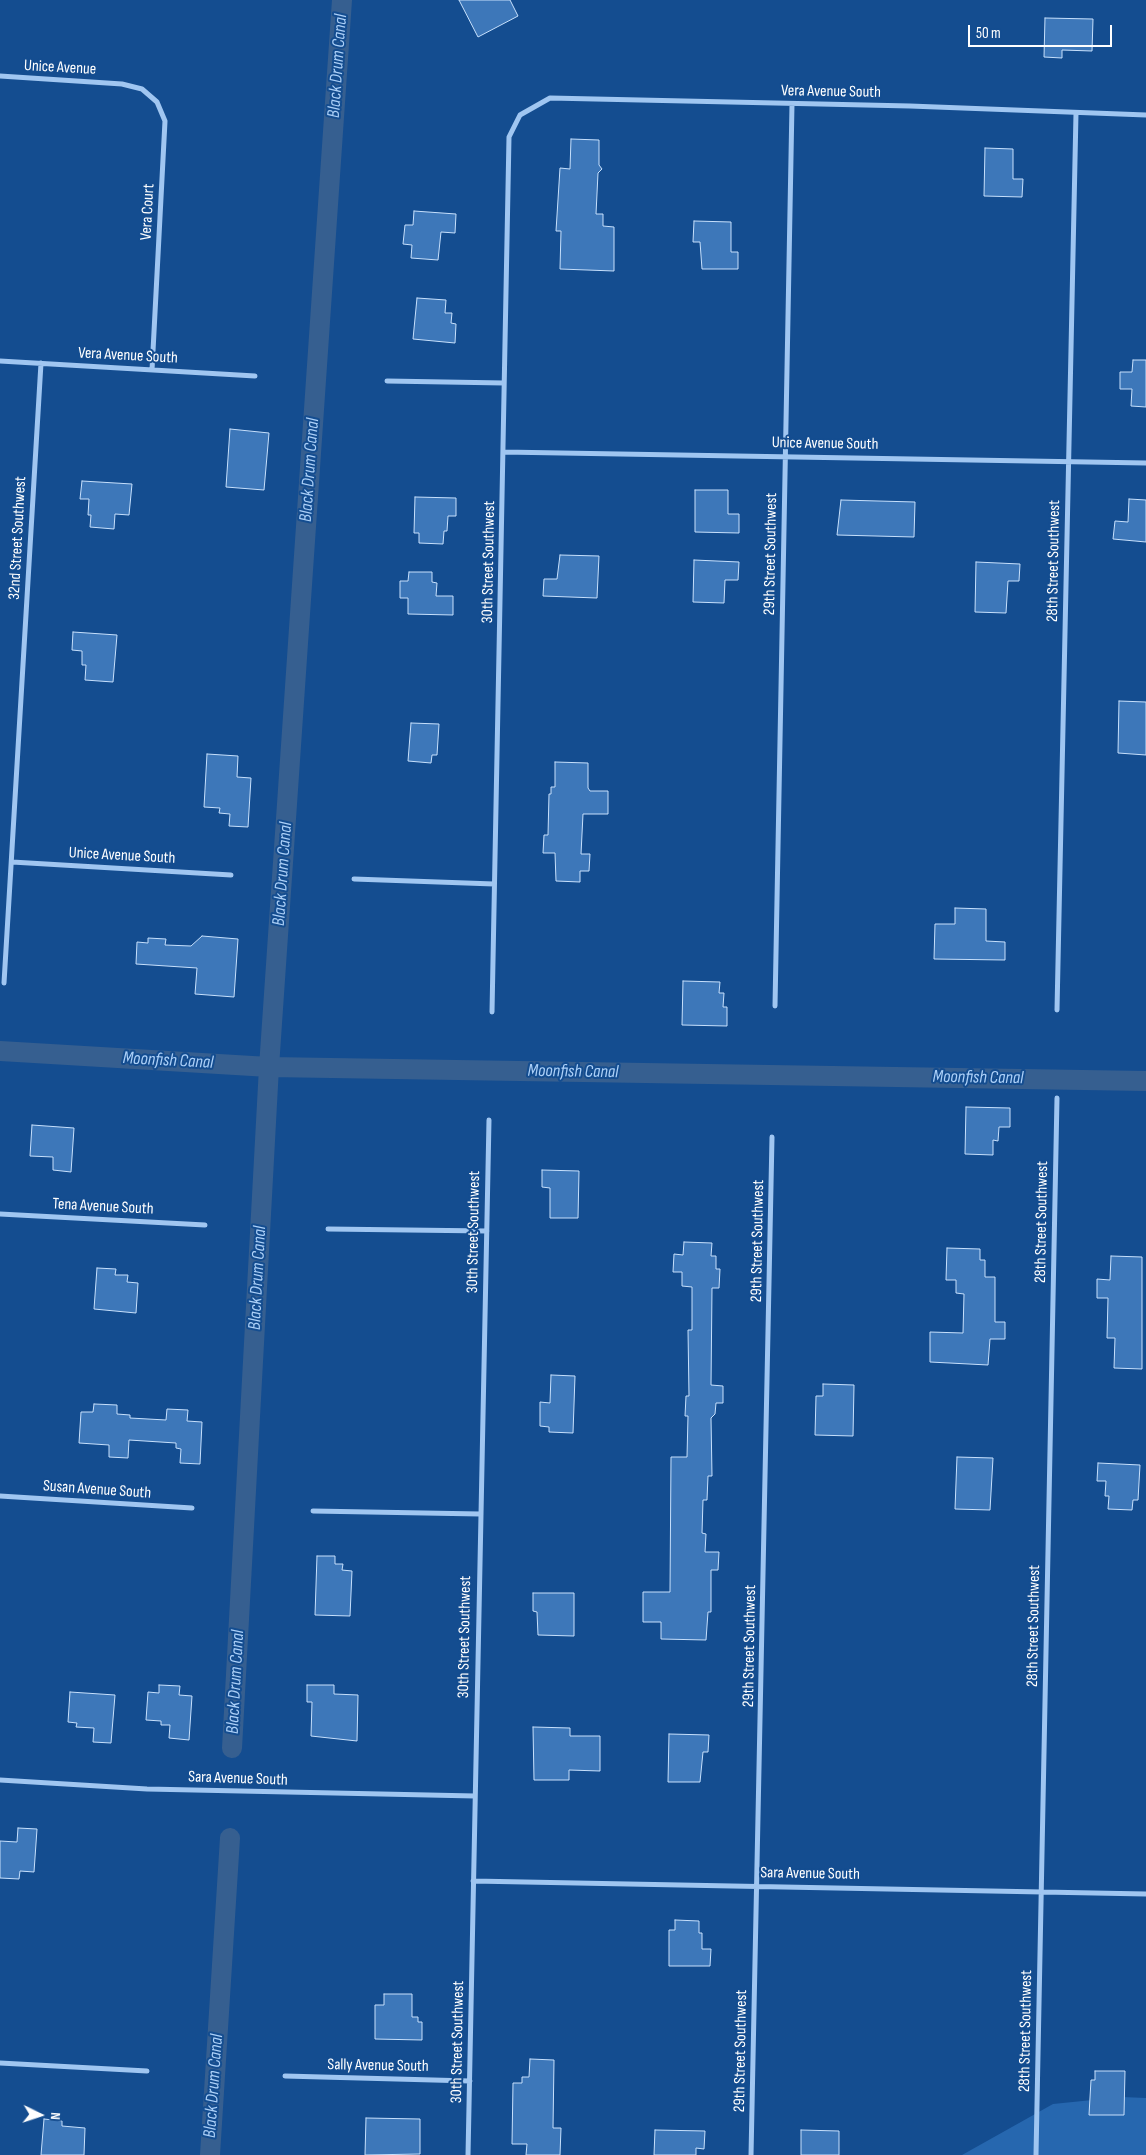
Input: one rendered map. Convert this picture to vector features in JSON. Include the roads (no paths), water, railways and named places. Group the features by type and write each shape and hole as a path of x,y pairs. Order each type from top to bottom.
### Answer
{"street":[{"name":"Unice Avenue","path":"0,76 118,84"},
{"name":"Vera Court","path":"118,84 142,89 157,102 165,121 152,370"},
{"name":"Vera Avenue South","path":"520,115 550,98 910,106 1146,115"},
{"name":"29th Street Southwest","path":"775,1006 792,104"},
{"name":"28th Street Southwest","path":"1057,1010 1076,113"},
{"name":"30th Street Southwest","path":"492,1012 509,138 520,115"},
{"name":"Vera Avenue South","path":"0,360 255,376"},
{"name":"32nd Street Southwest","path":"4,983 41,363"},
{"path":"387,381 504,383"},
{"name":"Unice Avenue South","path":"503,452 1146,463"},
{"name":"Unice Avenue South","path":"12,862 231,876"},
{"path":"354,879 494,884"},
{"name":"28th Street Southwest","path":"1036,2155 1057,1098"},
{"name":"30th Street Southwest","path":"468,2155 488,1120"},
{"name":"29th Street Southwest","path":"751,2155 772,1137"},
{"name":"Tena Avenue South","path":"0,1214 205,1225"},
{"path":"328,1229 487,1231"},
{"name":"Susan Avenue South","path":"0,1496 192,1508"},
{"path":"313,1512 480,1514"},
{"name":"Sara Avenue South","path":"0,1780 147,1789 475,1796"},
{"name":"Sara Avenue South","path":"473,1881 1146,1894"},
{"path":"0,2063 147,2071"},
{"name":"Sally Avenue South","path":"285,2076 470,2081"}],"waterway":[{"name":"Black Drum Canal","path":"232,1748 269,1067 342,0"},
{"name":"Moonfish Canal","path":"0,1051 269,1067 1146,1081"},
{"name":"Black Drum Canal","path":"210,2155 230,1838"}]}
